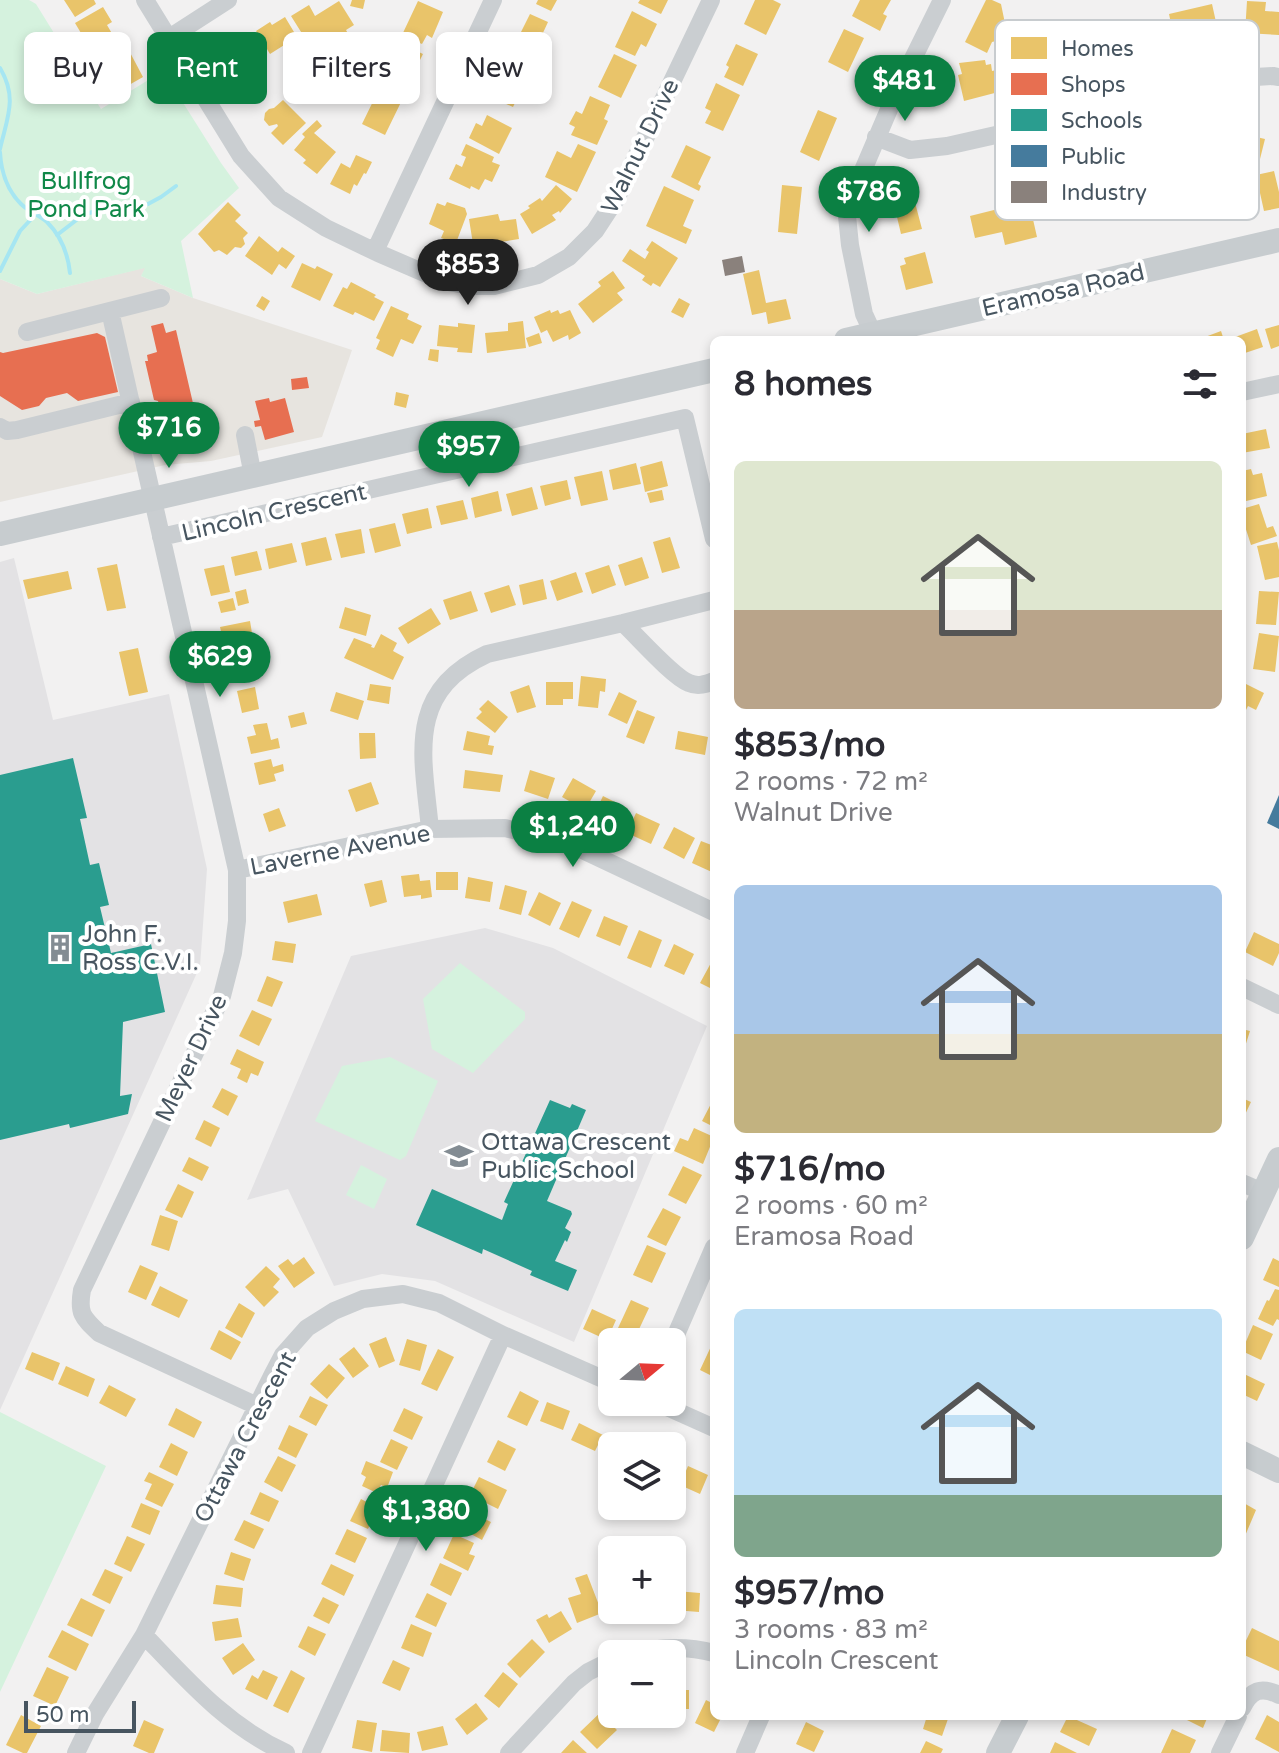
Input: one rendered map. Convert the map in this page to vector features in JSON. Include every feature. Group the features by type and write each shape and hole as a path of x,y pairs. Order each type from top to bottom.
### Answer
{"main road":[{"name":"Eramosa Road","path":"878,336 1279,240"},
{"path":"0,534 710,371"},
{"path":"1246,1220 1253,1188 1279,1159"},
{"path":"1246,1455 1279,1471"},
{"path":"998,1753 1015,1720"}],"street":[{"name":"Walnut Drive","path":"145,0 165,32"},
{"path":"178,32 228,0"},
{"path":"375,251 493,0"},
{"name":"Walnut Drive","path":"209,104 241,156 279,198 326,228 443,281 494,286 526,279 554,267 569,257 598,228 616,199 711,0"},
{"path":"874,336 864,314 847,216 854,189 876,137 942,0"},
{"path":"1259,77 1279,77"},
{"path":"876,137 910,150 995,135"},
{"path":"27,332 161,298"},
{"name":"Meyer Drive","path":"110,311 237,870 237,921 222,996 82,1290 79,1309 99,1333 257,1406"},
{"path":"1246,391 1279,384"},
{"path":"0,427 7,431 17,430 131,402"},
{"name":"Lincoln Crescent","path":"161,537 685,418 710,522"},
{"path":"245,435 253,476"},
{"path":"430,829 422,756 427,717 443,686 471,662 487,654 710,601"},
{"path":"623,623 679,677 690,684 710,682"},
{"name":"Laverne Avenue","path":"237,870 430,829 505,828 570,844 710,910"},
{"path":"1246,989 1279,1005"},
{"path":"679,1328 710,1256"},
{"name":"Ottawa Crescent","path":"76,1753 95,1714 144,1635 283,1355 307,1328 334,1311 363,1299 403,1294 439,1303 598,1377"},
{"path":"311,1753 503,1335"},
{"path":"686,1415 710,1426"},
{"path":"144,1635 206,1700 232,1722 286,1753"},
{"path":"686,1649 710,1652"},
{"path":"509,1753 574,1683 598,1667"},
{"path":"1246,1702 1252,1692 1260,1690 1279,1695"},
{"path":"745,1753 759,1720"},
{"path":"1220,1753 1236,1720"}],"shaded area":[{"path":"147,267 141,276 193,298 352,350 322,437 211,461 165,465 0,502 0,279 37,294"},
{"path":"14,558 53,720 169,694 207,869 200,966 0,1410 0,562"},
{"name":"Ottawa Crescent Public School","path":"485,928 553,948 707,1026 574,1342 435,1281 382,1274 334,1286 288,1189 247,1200 351,956"}],"green space":[{"name":"Bullfrog Pond Park","path":"0,0 29,0 36,4 53,32 24,32 24,104 98,104 101,109 109,104 131,104 131,91 147,81 147,104 184,104 239,188 181,241 193,298 141,276 145,268 37,294 0,279"},
{"path":"460,963 525,1012 525,1019 473,1073 432,1049 423,999"},
{"path":"390,1057 438,1081 406,1156 400,1160 315,1121 342,1066"},
{"path":"361,1165 387,1179 374,1209 346,1195"},
{"path":"0,1412 106,1466 0,1692"}],"building: Homes":[{"path":"64,0 94,0 96,4 75,17"},
{"path":"352,0 365,0 363,9 350,6"},
{"path":"538,0 557,0 551,11 536,4"},
{"path":"640,0 668,0 661,14 638,3"},
{"path":"755,0 773,0 781,4 766,35 744,24"},
{"path":"860,0 891,0 883,14 887,16 880,31 852,16"},
{"path":"986,0 1001,4 1004,20 995,20 995,41 987,53 965,42"},
{"path":"339,1 354,25 347,32 301,32 291,16 309,5 315,16"},
{"path":"418,1 443,12 432,38 427,35 422,44 420,32 403,32"},
{"path":"1247,1 1266,2 1265,11 1279,12 1279,35 1259,34 1259,20 1246,20"},
{"path":"1212,4 1216,20 1170,20 1169,14"},
{"path":"103,7 112,22 107,25 111,32 80,32 75,23"},
{"path":"632,11 657,24 646,47 641,44 635,56 615,47"},
{"path":"530,14 548,22 543,32 521,32"},
{"path":"285,17 294,32 283,32 283,46 270,54 267,32 256,31 270,22 272,25"},
{"path":"844,29 864,38 848,72 828,62"},
{"path":"736,44 758,54 743,86 724,77"},
{"path":"131,54 143,77 131,84"},
{"path":"614,54 637,65 621,98 598,87"},
{"path":"985,60 986,65 991,64 992,71 995,70 995,93 964,101 958,75 962,74 959,63"},
{"path":"716,83 740,95 723,131 705,123 711,111 705,108"},
{"path":"590,96 610,105 604,119 608,121 597,145 571,135 575,127 569,124 576,111 582,114"},
{"path":"283,100 283,104 287,104 306,123 283,145 271,133 277,124 269,126 264,120 265,113"},
{"path":"372,104 400,104 385,135 362,124"},
{"path":"818,110 837,118 819,161 800,152"},
{"path":"487,115 512,128 499,154 469,138 476,123 482,126"},
{"path":"317,120 322,126 314,133 336,152 317,174 303,163 306,160 294,150 305,137 302,134"},
{"path":"1259,138 1265,139 1259,159"},
{"path":"466,144 494,157 492,162 500,165 492,182 485,179 479,190 449,179 456,164 462,167 466,157 461,155"},
{"path":"578,144 596,152 577,192 545,177 557,151 571,158"},
{"path":"686,145 711,157 698,184 701,186 699,191 671,177"},
{"path":"356,155 372,162 350,194 330,184 341,163 350,168"},
{"path":"1274,171 1279,208 1264,211 1259,174"},
{"path":"556,185 572,199 560,213 552,215 556,220 532,234 520,214 540,198 542,201"},
{"path":"782,185 802,187 797,234 778,232"},
{"path":"664,186 694,200 683,226 692,230 686,244 646,226"},
{"path":"913,195 922,229 901,234 893,200"},
{"path":"228,202 241,215 235,221 248,233 243,238 245,244 241,248 235,247 227,255 219,250 214,252 198,234"},
{"path":"447,202 465,208 467,214 456,243 441,238 444,231 429,224 437,203 445,206"},
{"path":"995,210 995,220 1033,220 1037,237 1005,245 1002,232 975,238 970,216"},
{"path":"498,214 500,221 516,219 519,239 473,244 469,219"},
{"path":"259,236 278,252 282,247 295,256 286,269 279,264 272,275 245,256"},
{"path":"652,241 678,258 660,287 642,280 645,276 622,261 630,249 645,259"},
{"path":"925,252 933,283 906,290 900,266 906,264 904,258"},
{"path":"302,263 333,274 320,301 291,287"},
{"path":"759,270 766,303 786,299 791,319 768,324 766,312 752,315 743,274"},
{"path":"613,271 625,288 617,293 623,300 593,323 578,304 601,286 598,282"},
{"path":"351,282 384,302 374,321 333,306 343,287 347,289"},
{"path":"262,296 270,301 264,311 256,306"},
{"path":"679,298 690,304 683,318 671,312"},
{"path":"391,306 409,314 407,319 422,326 413,344 401,339 393,357 376,349 380,340 376,338"},
{"path":"550,310 551,313 558,310 560,314 570,310 581,333 569,340 568,335 553,342 547,330 541,333 534,317"},
{"path":"523,321 526,348 487,353 485,333 508,331 508,323"},
{"path":"458,323 475,325 472,353 437,346 439,325 458,327"},
{"path":"1279,325 1279,346 1271,349 1265,329"},
{"path":"1257,329 1263,347 1246,353 1246,336 1238,336"},
{"path":"539,333 542,343 529,347 526,338"},
{"path":"430,349 439,350 438,362 428,360"},
{"path":"396,392 409,395 406,408 394,405"},
{"path":"1266,429 1270,448 1246,452 1246,433"},
{"path":"662,461 668,486 645,492 640,467"},
{"path":"636,463 641,484 613,490 609,470"},
{"path":"1251,469 1253,475 1262,473 1267,496 1246,501 1246,470"},
{"path":"602,471 608,500 581,506 574,477"},
{"path":"567,480 571,499 545,506 540,486"},
{"path":"532,487 538,509 512,516 506,494"},
{"path":"662,490 664,500 650,503 647,493"},
{"path":"498,491 502,511 475,518 471,498"},
{"path":"463,500 468,519 441,525 436,506"},
{"path":"1259,504 1267,528 1273,526 1277,536 1251,545 1246,529 1246,508"},
{"path":"428,508 432,528 407,534 402,514"},
{"path":"395,523 401,546 375,553 369,529"},
{"path":"361,529 365,553 341,558 335,534"},
{"path":"326,537 332,560 306,566 301,543"},
{"path":"670,537 680,568 662,573 653,542"},
{"path":"1277,542 1279,577 1265,580 1257,546"},
{"path":"292,543 297,562 269,569 265,549"},
{"path":"257,551 262,570 235,576 231,557"},
{"path":"642,557 649,578 625,586 618,565"},
{"path":"117,564 126,608 107,611 97,568"},
{"path":"224,565 230,592 211,596 204,569"},
{"path":"609,565 616,585 592,594 585,573"},
{"path":"68,571 72,589 28,599 23,580"},
{"path":"576,572 583,592 557,601 550,581"},
{"path":"543,579 547,599 523,605 519,585"},
{"path":"509,585 516,605 491,613 484,593"},
{"path":"246,589 249,603 238,606 235,592"},
{"path":"471,591 478,611 450,620 443,600"},
{"path":"1259,591 1279,592 1276,625 1256,624"},
{"path":"233,598 236,610 221,613 218,602"},
{"path":"345,607 371,615 366,636 339,628"},
{"path":"431,608 441,624 408,644 398,628"},
{"path":"250,621 252,633 242,636 244,646 225,649 220,627"},
{"path":"1259,633 1279,636 1275,672 1253,669"},
{"path":"381,634 397,643 393,651 404,657 393,680 344,658 354,638 374,648"},
{"path":"138,648 148,692 129,696 119,652"},
{"path":"252,659 256,677 234,683 230,665"},
{"path":"581,676 606,679 605,692 600,691 598,708 578,706"},
{"path":"546,682 573,682 573,699 563,699 563,705 546,705"},
{"path":"370,684 391,687 389,704 367,700"},
{"path":"1246,684 1264,693 1256,710 1248,706 1246,710"},
{"path":"529,685 536,707 517,713 510,692"},
{"path":"255,687 259,709 242,713 237,691"},
{"path":"336,692 364,701 358,720 330,711"},
{"path":"619,692 637,701 627,724 608,715"},
{"path":"488,700 508,717 495,733 476,718 482,712 479,709"},
{"path":"637,710 655,717 644,744 626,737"},
{"path":"304,712 307,724 291,728 288,716"},
{"path":"267,723 271,740 278,738 280,748 251,754 247,737 256,735 253,725"},
{"path":"467,731 490,736 488,745 494,746 492,755 463,750"},
{"path":"678,731 708,737 705,755 675,749"},
{"path":"359,733 375,733 376,758 360,759"},
{"path":"271,759 273,767 283,764 284,771 274,774 276,781 259,785 254,763"},
{"path":"465,770 503,775 500,792 463,788"},
{"path":"530,770 555,778 548,799 524,791"},
{"path":"573,778 596,791 585,810 562,797"},
{"path":"371,782 379,804 356,812 348,790"},
{"path":"603,796 627,808 617,829 593,817"},
{"path":"279,808 286,826 269,832 263,814"},
{"path":"636,813 660,824 651,844 627,833"},
{"path":"674,827 695,838 684,859 663,848"},
{"path":"701,841 710,844 710,871 692,863"},
{"path":"436,872 458,872 458,890 436,890"},
{"path":"419,874 420,881 430,880 432,897 404,897 401,876"},
{"path":"468,877 493,882 490,902 465,898"},
{"path":"382,880 387,902 370,907 364,884"},
{"path":"505,885 527,891 521,915 499,909"},
{"path":"539,892 561,903 550,926 528,915"},
{"path":"317,894 322,915 288,923 283,902"},
{"path":"572,901 592,910 579,938 559,929"},
{"path":"604,916 628,926 620,946 596,936"},
{"path":"639,930 662,940 651,968 627,958"},
{"path":"1254,932 1279,944 1273,966 1246,950"},
{"path":"275,941 296,944 293,963 272,960"},
{"path":"674,944 694,954 684,975 664,966"},
{"path":"710,965 710,988 700,983"},
{"path":"267,976 283,982 272,1007 257,1001"},
{"path":"252,1010 272,1019 259,1046 239,1036"},
{"path":"237,1049 264,1062 258,1076 251,1073 247,1083 237,1078 241,1069 230,1064"},
{"path":"222,1088 238,1096 228,1116 212,1107"},
{"path":"710,1106 710,1125 702,1121"},
{"path":"204,1120 220,1128 211,1147 195,1139"},
{"path":"694,1128 710,1135 710,1147 703,1164 674,1151 680,1138 688,1141"},
{"path":"189,1157 209,1167 202,1181 182,1171"},
{"path":"683,1166 702,1175 686,1204 668,1195"},
{"path":"178,1184 194,1192 182,1218 165,1210"},
{"path":"663,1208 681,1217 666,1246 647,1237"},
{"path":"160,1215 178,1221 169,1251 151,1245"},
{"path":"647,1245 666,1253 652,1283 633,1275"},
{"path":"304,1257 315,1273 294,1288 278,1266 288,1259 293,1265"},
{"path":"1273,1258 1279,1261 1279,1287 1263,1280"},
{"path":"140,1265 158,1273 146,1300 128,1292"},
{"path":"266,1266 280,1279 273,1287 279,1292 264,1307 245,1287"},
{"path":"160,1286 188,1300 179,1318 151,1305"},
{"path":"1275,1289 1279,1290 1279,1320 1273,1326 1258,1319"},
{"path":"631,1300 649,1308 640,1328 618,1328"},
{"path":"239,1303 255,1313 242,1338 225,1328"},
{"path":"592,1309 616,1320 612,1328 598,1328 598,1336 583,1329"},
{"path":"1253,1325 1273,1334 1261,1360 1246,1353 1246,1342"},
{"path":"219,1330 241,1342 231,1360 210,1349"},
{"path":"386,1337 395,1361 379,1368 369,1344"},
{"path":"407,1339 427,1345 420,1371 399,1365"},
{"path":"354,1347 369,1366 353,1378 339,1359"},
{"path":"438,1349 454,1357 437,1391 421,1384"},
{"path":"710,1349 710,1375 700,1370"},
{"path":"32,1352 60,1363 53,1381 25,1369"},
{"path":"329,1364 345,1378 327,1399 310,1384"},
{"path":"66,1366 95,1379 88,1397 58,1384"},
{"path":"1246,1375 1265,1384 1257,1401 1246,1396"},
{"path":"109,1385 136,1399 126,1417 99,1403"},
{"path":"520,1391 539,1401 527,1426 507,1417"},
{"path":"310,1396 328,1405 316,1426 299,1417"},
{"path":"547,1402 570,1411 563,1430 540,1421"},
{"path":"176,1408 202,1422 194,1438 168,1425"},
{"path":"404,1408 423,1417 412,1440 393,1431"},
{"path":"579,1423 598,1432 595,1451 571,1440"},
{"path":"289,1425 308,1434 296,1458 278,1449"},
{"path":"391,1439 408,1447 397,1470 380,1462"},
{"path":"498,1440 516,1449 505,1471 487,1462"},
{"path":"171,1443 188,1452 177,1476 159,1467"},
{"path":"278,1456 296,1465 282,1492 264,1482"},
{"path":"366,1461 393,1472 387,1488 381,1485 377,1493 362,1486 366,1477 361,1474"},
{"path":"688,1466 708,1475 700,1494 686,1488"},
{"path":"149,1472 174,1484 162,1507 145,1499 152,1484 144,1481"},
{"path":"479,1477 507,1490 498,1509 470,1495"},
{"path":"260,1492 279,1501 269,1522 250,1514"},
{"path":"361,1499 378,1508 368,1529 350,1521"},
{"path":"141,1503 160,1511 150,1535 131,1527"},
{"path":"1246,1504 1256,1510 1246,1534"},
{"path":"464,1509 491,1522 482,1540 456,1526"},
{"path":"244,1520 264,1529 254,1549 234,1540"},
{"path":"347,1529 367,1538 355,1563 335,1554"},
{"path":"454,1534 474,1543 469,1554 475,1556 468,1571 443,1558"},
{"path":"127,1536 145,1544 131,1572 114,1564"},
{"path":"231,1552 251,1559 244,1581 224,1574"},
{"path":"440,1563 462,1573 451,1596 430,1585"},
{"path":"331,1564 354,1575 344,1596 321,1584"},
{"path":"105,1569 123,1577 110,1604 92,1595"},
{"path":"587,1574 598,1603 598,1615 577,1623 568,1598 581,1594 575,1578"},
{"path":"216,1585 243,1588 241,1607 213,1604"},
{"path":"686,1592 700,1593 699,1612 686,1611"},
{"path":"427,1593 447,1603 436,1627 415,1617"},
{"path":"323,1597 339,1605 329,1624 313,1616"},
{"path":"81,1598 105,1610 92,1637 67,1625"},
{"path":"561,1611 572,1629 549,1643 536,1620 547,1614 549,1618"},
{"path":"238,1618 242,1637 215,1641 212,1622"},
{"path":"411,1624 432,1633 423,1657 401,1648"},
{"path":"308,1626 326,1634 315,1656 298,1647"},
{"path":"1252,1628 1279,1641 1279,1671 1246,1656 1246,1641"},
{"path":"62,1630 89,1644 76,1671 48,1657"},
{"path":"532,1639 545,1652 520,1678 507,1664"},
{"path":"243,1643 255,1660 233,1675 222,1658"},
{"path":"393,1660 410,1668 400,1691 382,1683"},
{"path":"47,1667 69,1677 55,1706 33,1696"},
{"path":"263,1670 278,1677 267,1700 245,1689 252,1675 258,1679"},
{"path":"291,1670 305,1678 288,1713 273,1706"},
{"path":"503,1672 518,1684 499,1708 484,1696"},
{"path":"686,1690 689,1690 689,1709 686,1709"},
{"path":"706,1700 710,1702 710,1720 720,1720 714,1732 695,1723"},
{"path":"476,1703 488,1719 467,1735 455,1719"},
{"path":"21,1715 41,1726 27,1753 6,1745"},
{"path":"598,1715 598,1728 617,1730 597,1749 580,1732"},
{"path":"1267,1715 1279,1722 1279,1752 1255,1739"},
{"path":"144,1720 164,1729 154,1753 133,1746"},
{"path":"357,1720 377,1723 372,1752 352,1748"},
{"path":"926,1720 948,1720 942,1736 923,1729"},
{"path":"1066,1720 1077,1720 1097,1729 1089,1746 1060,1732"},
{"path":"1187,1720 1206,1720 1203,1728"},
{"path":"806,1722 824,1731 814,1752 796,1744"},
{"path":"443,1726 448,1745 422,1751 417,1732"},
{"path":"1172,1729 1196,1740 1190,1753 1161,1753"},
{"path":"382,1730 410,1733 409,1753 380,1751"},
{"path":"573,1740 587,1753 561,1753"},
{"path":"926,1741 943,1749 941,1753 920,1753"},
{"path":"1055,1742 1077,1753 1050,1753"}],"building: Shops":[{"path":"163,323 166,333 176,330 202,442 172,448 165,444 161,428 164,424 158,401 154,400 145,361 148,361 147,355 157,352 151,326"},
{"path":"97,333 105,337 118,392 78,401 67,393 46,398 39,406 22,410 0,396 0,352"},
{"path":"307,377 309,388 292,390 291,379"},
{"path":"269,398 270,402 285,398 294,432 265,440 261,426 255,427 254,421 260,420 255,401"}],"building: Schools":[{"name":"John F. Ross C.V.I.","path":"73,758 87,818 80,819 90,865 99,863 109,905 100,907 111,953 151,944 165,1012 123,1022 120,1096 132,1094 128,1114 0,1140 0,775"},
{"path":"550,1100 586,1110 547,1201 572,1214 565,1228 571,1232 555,1261 577,1270 568,1291 530,1275 532,1271 483,1249 482,1254 416,1225 432,1189 502,1220 508,1204 504,1202"}],"building: Public":[{"path":"1279,795 1279,829 1267,823"}],"building: Industry":[{"path":"742,256 745,272 725,276 722,260"}],"waterway":[{"path":"0,68 10,99 0,149"},
{"path":"0,152 3,173 12,193 56,233 66,252 70,273"},
{"path":"57,235 83,215 148,204 176,186"},
{"path":"0,271 20,231 35,215"}],"place":[{"name":"John F. Ross C.V.I.","path":"60,948"},
{"name":"Ottawa Crescent Public School","path":"459,1156"}]}
